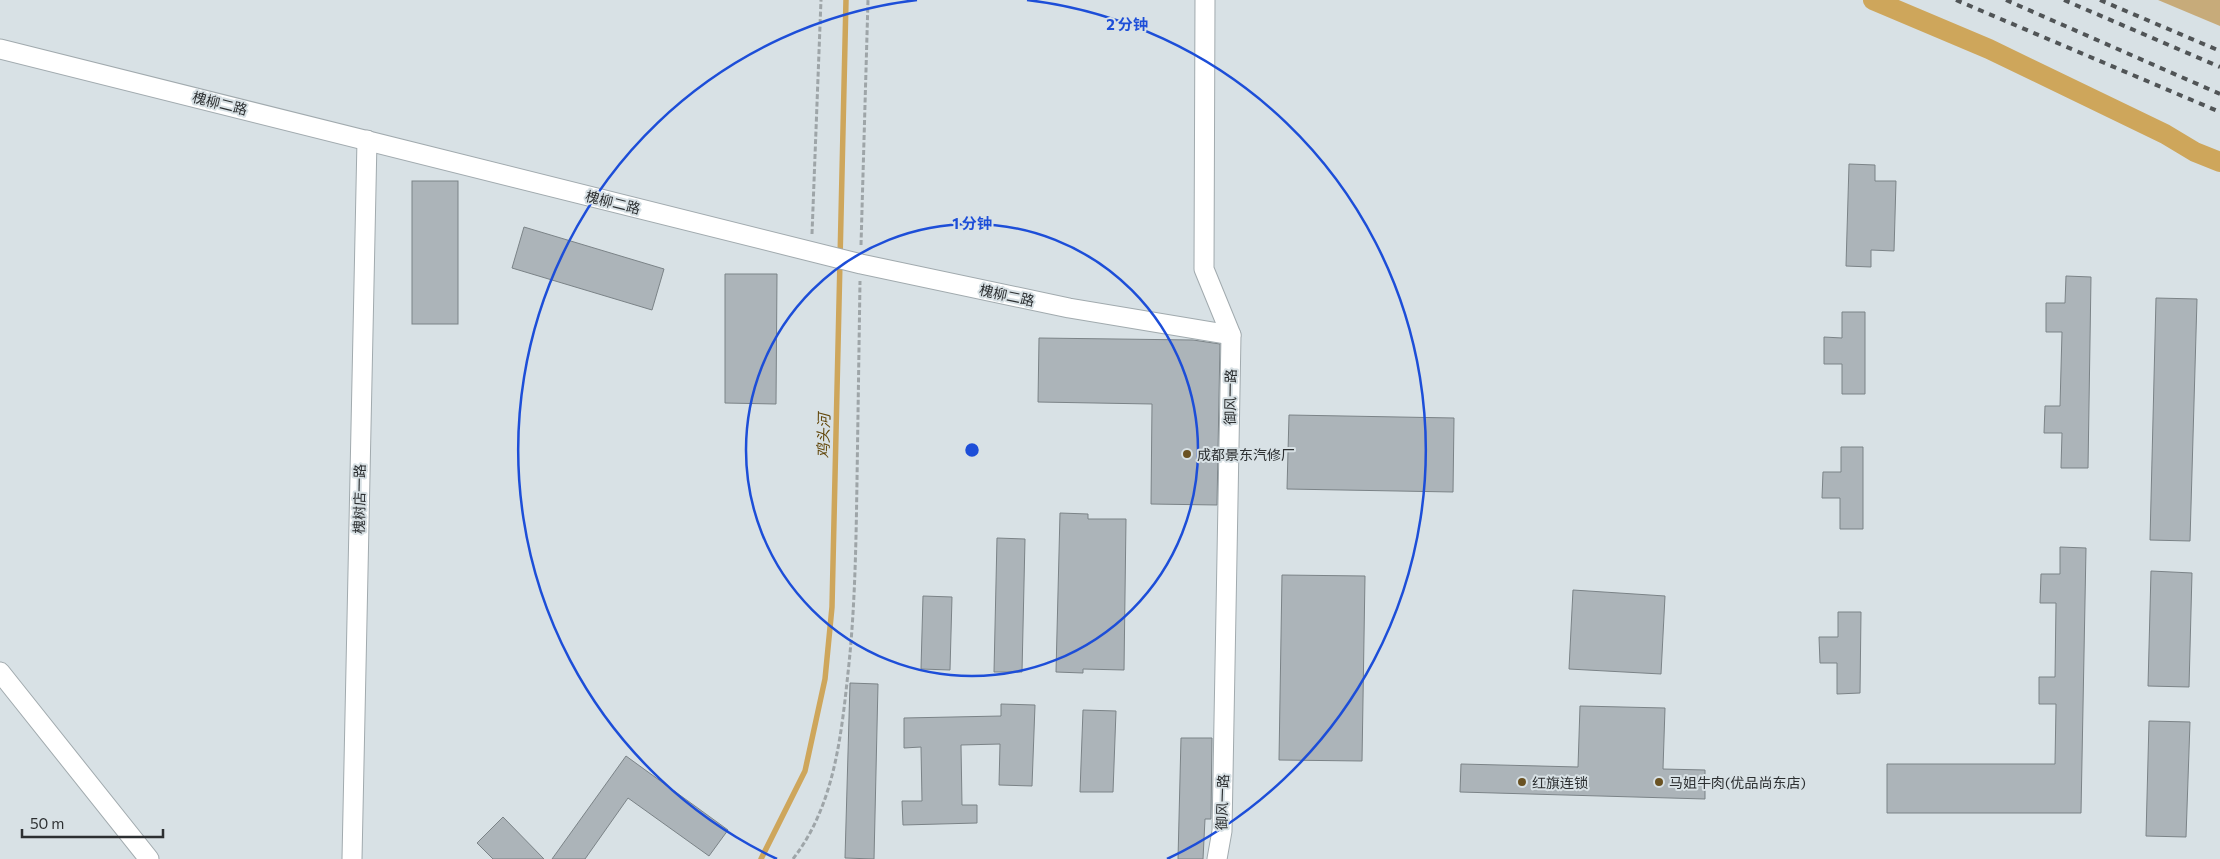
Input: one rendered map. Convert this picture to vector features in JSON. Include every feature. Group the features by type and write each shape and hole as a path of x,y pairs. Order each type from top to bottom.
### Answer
{"street":[{"name":"御风一路","path":"1206,0 1204,269 1231,335 1222,831 1216,859"},
{"name":"槐柳二路","path":"0,49 861,264 1069,308 1231,335"},
{"name":"槐树店一路","path":"352,859 367,140"},
{"path":"0,672 149,859"}],"path":[{"path":"811,252 821,0"},
{"path":"793,859 808,840 828,794 842,732 851,645 856,551 868,0"}],"shaded area":[{"path":"2158,0 2220,0 2220,26"}],"building":[{"path":"1849,164 1875,165 1875,181 1896,181 1894,251 1871,250 1871,267 1846,266"},
{"path":"412,181 458,181 458,324 412,324"},
{"path":"524,227 664,269 652,310 512,268"},
{"path":"725,274 777,274 776,404 725,403"},
{"path":"2066,276 2091,277 2088,468 2061,468 2062,433 2044,433 2045,406 2060,406 2062,332 2046,332 2046,303 2065,303"},
{"path":"2156,298 2197,299 2190,541 2150,540"},
{"path":"1842,312 1865,312 1865,394 1842,394 1842,364 1824,364 1824,337 1842,338"},
{"name":"成都景东汽修厂","path":"1039,338 1193,340 1220,344 1217,505 1151,504 1152,404 1038,402"},
{"path":"1289,415 1454,418 1453,492 1287,489"},
{"path":"1841,447 1863,447 1863,529 1840,529 1840,498 1822,498 1823,472 1841,472"},
{"path":"1060,513 1088,514 1088,519 1126,519 1124,670 1083,669 1083,673 1056,672"},
{"path":"997,538 1025,539 1022,672 994,672"},
{"path":"2060,547 2086,548 2081,813 1887,813 1887,764 2055,764 2056,704 2039,704 2039,677 2055,677 2056,603 2040,603 2041,574 2060,574"},
{"path":"2151,571 2192,573 2189,687 2148,686"},
{"path":"1282,575 1365,576 1362,761 1279,760"},
{"path":"1573,590 1665,596 1661,674 1569,669"},
{"path":"923,596 952,597 950,670 921,669"},
{"path":"1838,612 1861,612 1860,693 1837,694 1837,663 1820,663 1819,637 1838,637"},
{"path":"850,683 878,684 874,859 845,858"},
{"path":"1001,704 1035,705 1032,786 999,785 1000,744 961,745 962,805 977,805 977,823 903,825 902,801 922,801 921,747 904,748 904,718 1001,716"},
{"path":"1580,706 1665,708 1663,769 1705,770 1705,799 1460,792 1461,764 1578,767"},
{"path":"1083,710 1116,711 1113,792 1080,792"},
{"path":"2149,721 2190,722 2186,837 2146,836"},
{"path":"1181,738 1212,738 1211,819 1205,819 1203,859 1178,859"},
{"path":"626,756 728,830 709,856 628,798 585,859 552,859"},
{"path":"503,817 544,859 493,859 477,843"}],"waterway":[{"name":"鸡头河","path":"761,859 805,771 825,679 832,607 846,0"},
{"path":"1873,0 1989,49 2165,134 2195,152 2220,162"}],"railway":[{"path":"1956,0 2220,112"},
{"path":"2006,0 2220,94"},
{"path":"2064,0 2220,67"},
{"path":"2100,0 2220,51"}],"place":[{"name":"成都景东汽修厂","path":"1187,454"},
{"name":"红旗连锁","path":"1522,782"},
{"name":"马姐牛肉(优品尚东店)","path":"1659,782"}]}
